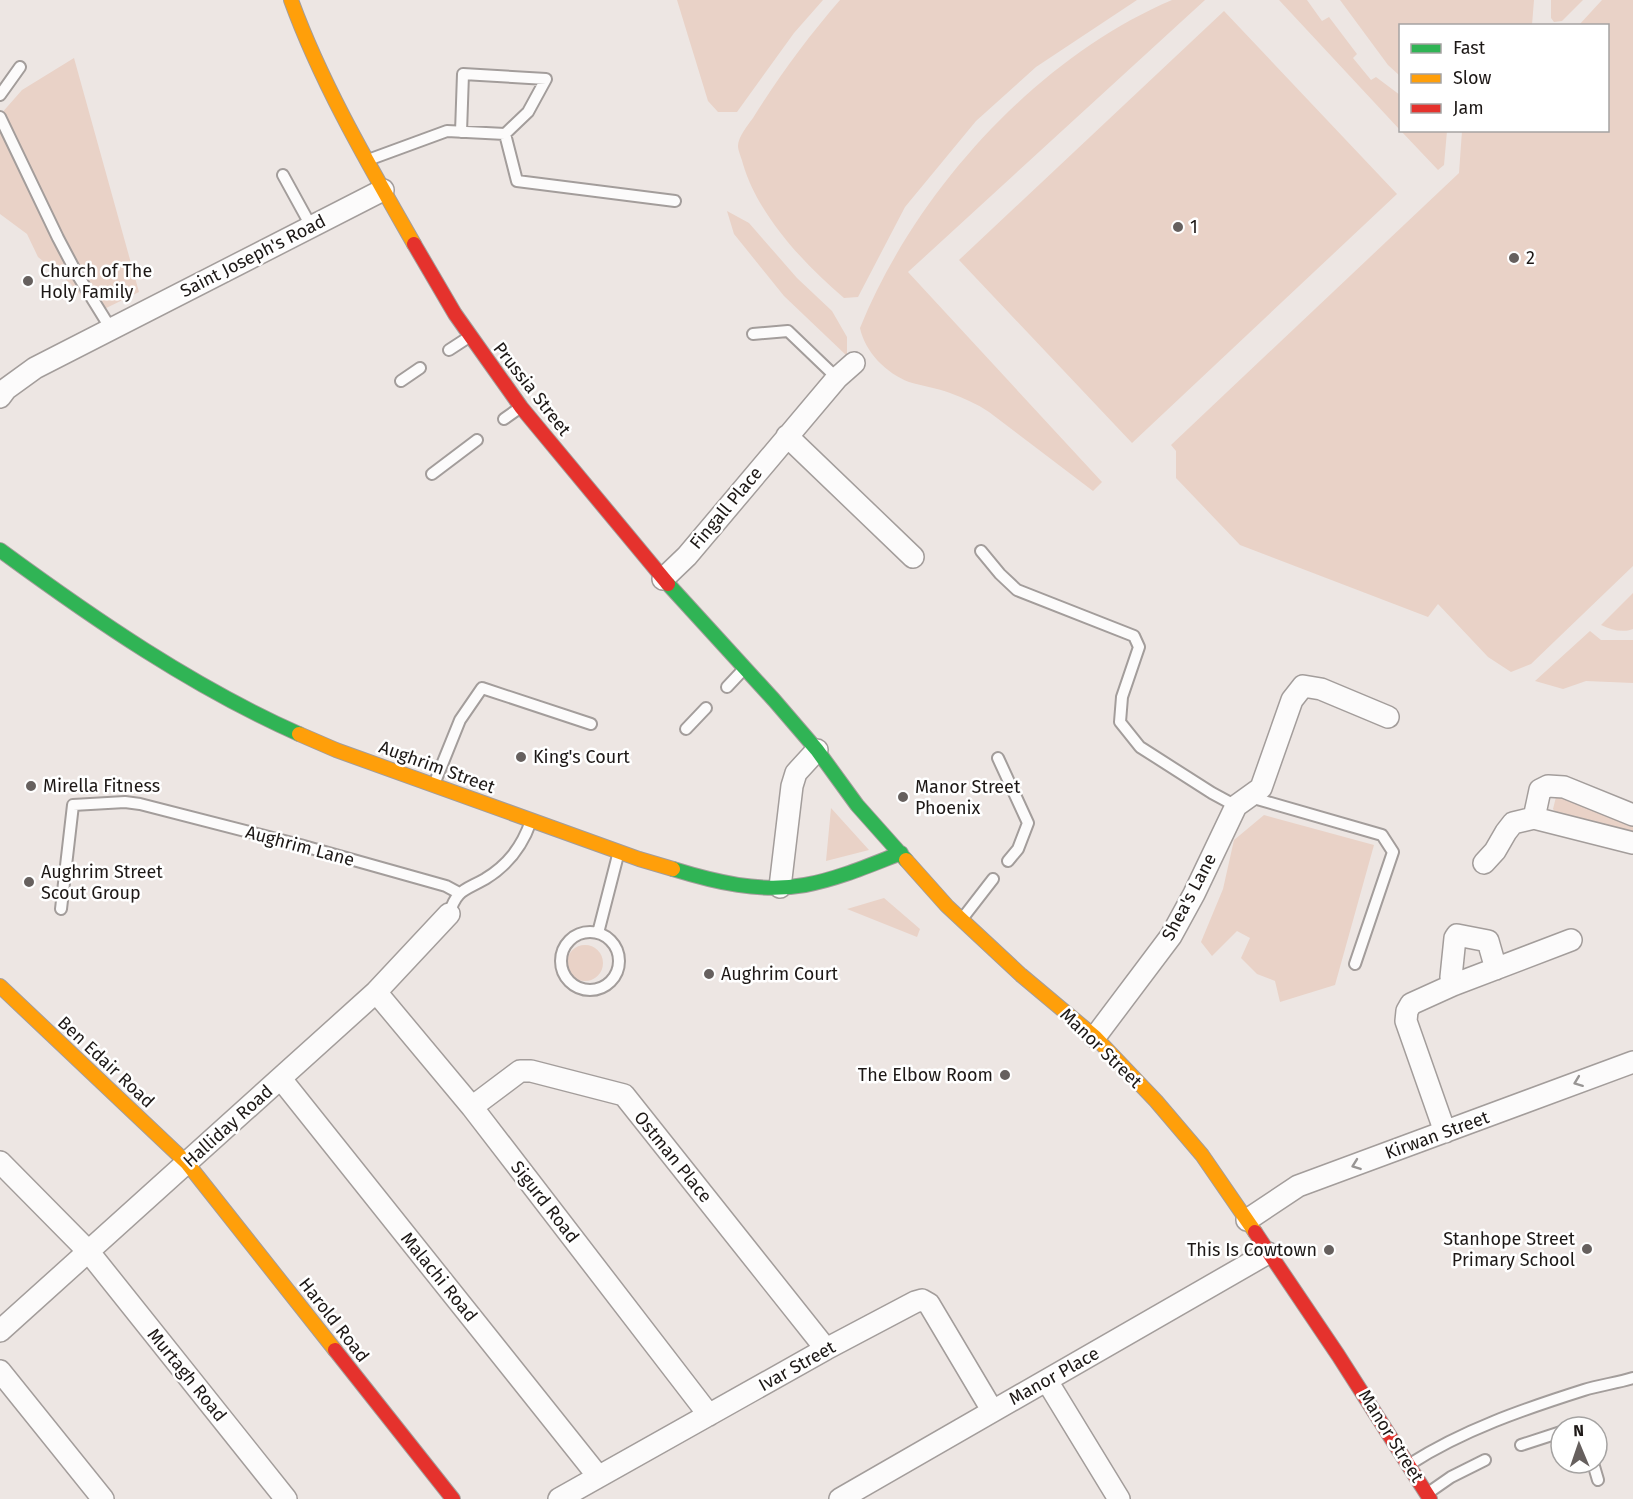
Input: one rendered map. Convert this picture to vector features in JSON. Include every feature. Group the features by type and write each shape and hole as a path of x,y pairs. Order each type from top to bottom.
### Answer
{"main road":[{"name":"Prussia Street","path":"291,0 316,62 367,160 469,336 521,407 663,579 817,750"},
{"name":"Aughrim Street","path":"0,550 57,592 184,673 280,725 336,750 618,852 688,874 757,887 808,884 832,878 901,853"},
{"name":"Manor Street","path":"817,750 857,805 947,906 1021,975 1095,1037 1156,1101 1202,1155 1338,1355 1428,1496"},
{"name":"Ben Edair Road","path":"0,986 187,1163"},
{"name":"Harold Road","path":"187,1163 453,1499"}],"street":[{"name":"Saint Joseph's Road","path":"0,397 6,389 35,368 383,190"},
{"name":"Fingall Place","path":"663,579 687,556 837,378 854,363"},
{"path":"787,436 913,557"},
{"name":"Shea's Lane","path":"1095,1037 1171,936 1249,797 1292,700 1303,686 1321,689 1388,717"},
{"path":"780,887 792,786 796,773 817,750"},
{"path":"1534,818 1540,790 1548,786 1564,787 1633,815"},
{"path":"1484,863 1514,824 1534,818 1633,843"},
{"name":"Halliday Road","path":"0,1331 376,992 449,914"},
{"path":"1453,985 1451,977 1457,935 1488,941 1496,969"},
{"path":"1445,1132 1406,1021 1407,1011 1411,1004 1453,985 1571,940"},
{"name":"Sigurd Road","path":"376,992 472,1107 709,1416"},
{"name":"Kirwan Street","path":"1247,1220 1298,1186 1633,1062"},
{"name":"Ostman Place","path":"472,1107 520,1071 531,1071 624,1095 826,1349"},
{"name":"Malachi Road","path":"281,1079 598,1476"},
{"name":"Murtagh Road","path":"0,1162 88,1251 286,1499"},
{"name":"Manor Place","path":"840,1499 1268,1253"},
{"name":"Ivar Street","path":"559,1499 826,1349 922,1300 929,1304 992,1410"},
{"path":"0,1371 103,1499"},
{"path":"1047,1381 1119,1499"}],"lane":[{"path":"0,95 20,68"},
{"path":"367,160 447,131 461,132 505,134 528,112 546,79 463,74 461,132"},
{"path":"0,117 58,238 111,329"},
{"path":"505,134 517,181 675,201"},
{"path":"283,175 311,226"},
{"path":"753,334 788,331 837,378"},
{"path":"449,350 469,336"},
{"path":"401,381 420,368"},
{"path":"504,419 521,407"},
{"path":"432,474 477,440"},
{"path":"981,551 1017,590 1134,636 1139,647 1122,697 1120,722 1140,747 1212,793 1249,797 1382,835 1393,852 1355,963"},
{"path":"727,687 745,669"},
{"path":"434,786 460,720 482,688 591,724"},
{"path":"686,729 706,708"},
{"path":"998,758 1028,823 1018,849 1008,861"},
{"name":"Aughrim Lane","path":"61,909 73,805 125,802 367,864 446,886 459,893"},
{"path":"449,914 459,893 486,878 518,850 526,837 531,821"},
{"path":"598,933 618,852"},
{"path":"962,919 993,879"},
{"path":"598,933 613,943 619,961 618,970 607,985 589,991 580,989 565,977 560,957 570,939 578,934 598,933"},
{"path":"1409,1465 1435,1448 1521,1412 1586,1389 1633,1378"},
{"path":"1521,1445 1549,1436"},
{"path":"1428,1496 1451,1477 1485,1460"},
{"path":"1597,1475 1598,1480"}],"shaded area":[{"path":"677,0 823,0 794,33 737,112 718,112 708,101"},
{"path":"840,0 1137,0 1036,67 976,121 905,207 858,297 844,298 798,254 771,220 750,183 738,146 744,131 784,72"},
{"path":"1172,0 1205,0 908,272 1102,482 1093,491 980,406 945,391 909,382 892,373 872,353 860,328 884,277 913,228 947,180 986,135 1028,93 1074,57 1122,25"},
{"path":"1279,0 1307,0 1322,21 1329,17 1357,54 1353,58 1371,80 1376,77 1399,94 1399,129"},
{"path":"1340,0 1534,0 1532,24 1399,24 1399,75 1388,65"},
{"path":"1551,0 1583,0 1562,21 1554,22 1551,18"},
{"name":"2","path":"1602,0 1633,0 1633,566 1531,664 1511,672 1488,657 1438,604 1428,617 1240,545 1176,478 1176,451 1171,445 1459,173 1462,132 1609,132 1609,24 1580,24"},
{"name":"1","path":"1224,11 1397,194 1132,443 959,260"},
{"path":"74,58 139,292 96,313 70,283 38,257 27,234 0,214 0,115 22,90"},
{"path":"1402,132 1447,132 1444,165 1438,170"},
{"path":"727,211 749,223 797,278 832,311 847,337 847,356 784,296 734,234"},
{"path":"1633,593 1633,629 1617,630 1601,625"},
{"path":"1590,631 1601,640 1633,640 1633,683 1586,681 1563,689 1535,681"},
{"path":"1557,793 1633,822 1633,837 1562,820 1553,809"},
{"path":"831,808 869,850 826,861"},
{"path":"1264,815 1374,845 1335,985 1280,1002 1275,981 1257,974 1241,958 1250,938 1237,931 1212,956 1201,942 1223,889 1234,840"},
{"path":"884,898 920,929 917,937 847,909"},
{"path":"585,945 598,950 603,963 598,976 585,981 572,976 567,963 572,950"}],"traffic: fast":[{"path":"0,550 145,650 221,695 299,734"},
{"path":"668,584 774,700 817,750 857,805 906,860"},
{"path":"673,869 738,885 788,887 830,879 901,853"}],"traffic: slow":[{"path":"291,0 332,94 414,244"},
{"path":"299,734 336,750 639,859 673,869"},
{"path":"906,860 947,906 1021,975 1095,1037 1156,1101 1202,1155 1255,1232"},
{"path":"0,986 187,1163 335,1350"}],"traffic: jam":[{"path":"414,244 455,314 521,407 668,584"},
{"path":"1255,1232 1338,1355 1430,1499"},
{"path":"335,1350 453,1499"}],"place":[{"name":"1","path":"1178,227"},
{"name":"2","path":"1514,258"},
{"name":"Church of The Holy Family","path":"28,281"},
{"name":"King's Court","path":"521,757"},
{"name":"Mirella Fitness","path":"31,786"},
{"name":"Manor Street Phoenix","path":"903,797"},
{"name":"Aughrim Street Scout Group","path":"29,882"},
{"name":"Aughrim Court","path":"709,974"},
{"name":"The Elbow Room","path":"1005,1075"},
{"name":"Stanhope Street Primary School","path":"1587,1249"},
{"name":"This Is Cowtown","path":"1329,1250"}]}
